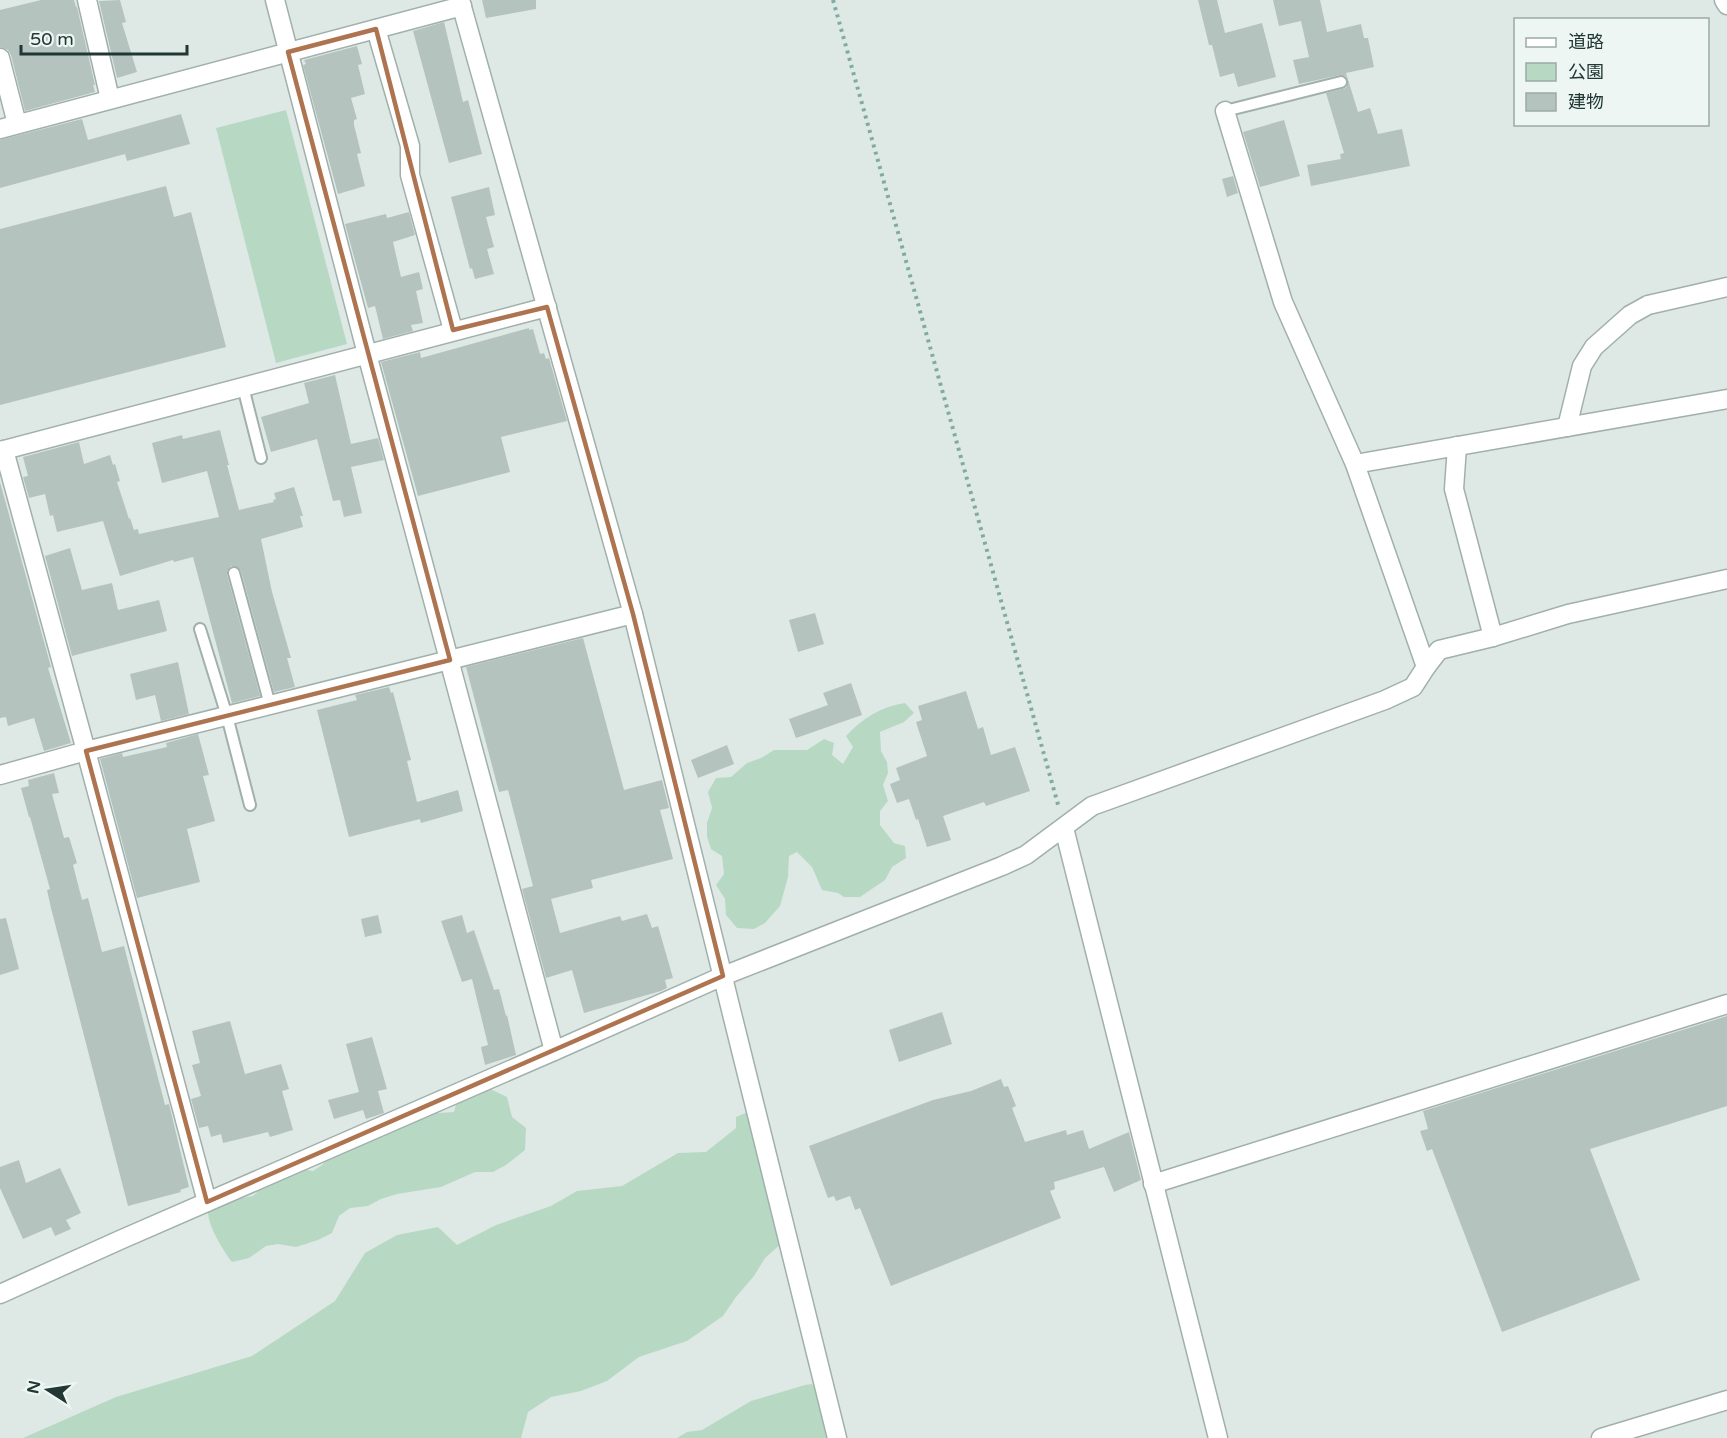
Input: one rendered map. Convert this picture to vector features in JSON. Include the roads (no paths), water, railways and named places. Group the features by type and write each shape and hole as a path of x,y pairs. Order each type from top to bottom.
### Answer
{"street":[{"path":"87,0 110,99"},
{"path":"275,0 367,354 554,1051"},
{"path":"1724,0 1727,4"},
{"path":"0,58 8,126 376,29 461,3 633,614 837,1438"},
{"path":"376,29 410,146 410,175 453,330"},
{"path":"1225,111 1284,302 1354,464 1426,667"},
{"path":"1567,427 1582,366 1594,347 1623,321 1648,305 1727,287"},
{"path":"207,1202 86,751 2,450 546,307"},
{"path":"1354,464 1727,399"},
{"path":"1458,446 1454,489 1493,637"},
{"path":"0,1294 723,976 1002,866 1026,855 1092,806 1385,700 1413,687 1439,650 1493,637 1568,614 1727,579"},
{"path":"1,772 633,614"},
{"path":"1064,828 1218,1438"},
{"path":"1153,1184 1727,1004"},
{"path":"1601,1438 1727,1400"}],"lane":[{"path":"1225,111 1341,82"},
{"path":"243,387 261,458"},
{"path":"234,573 270,705"},
{"path":"200,629 227,716 250,806"}]}
